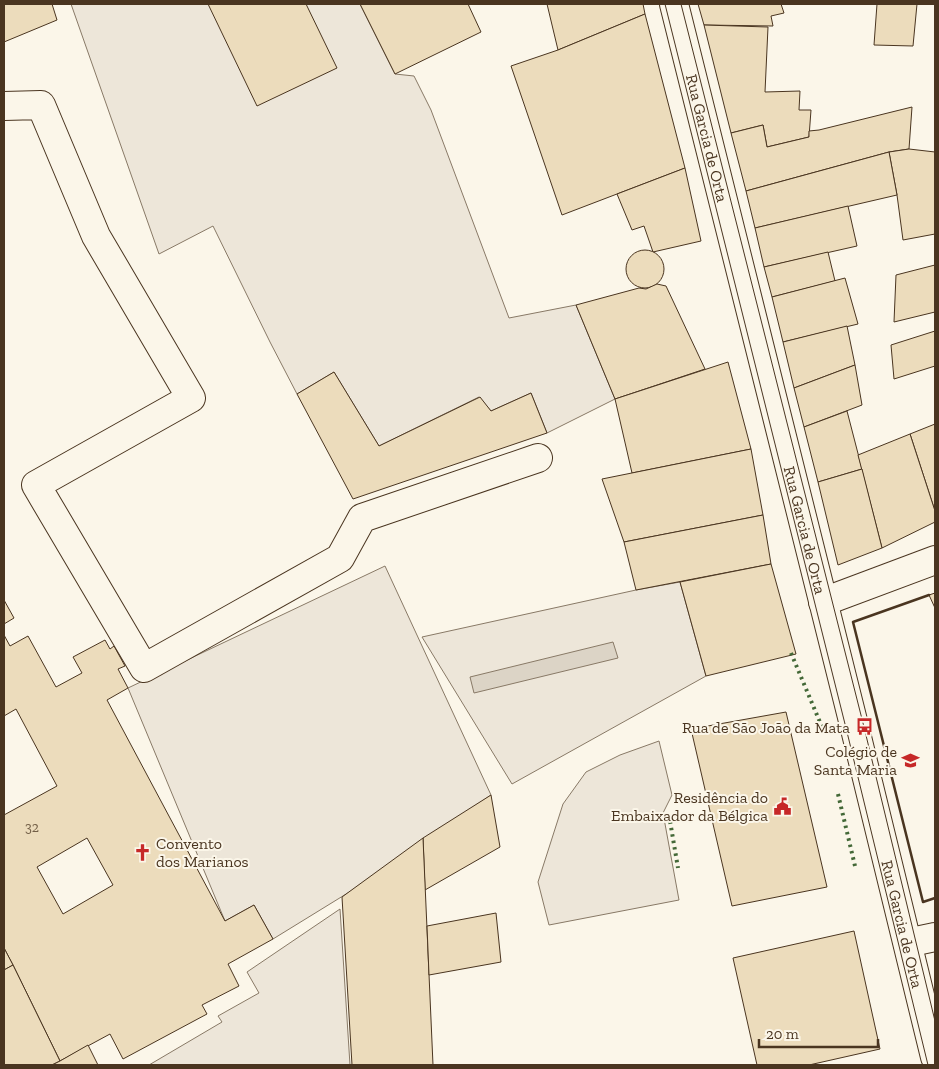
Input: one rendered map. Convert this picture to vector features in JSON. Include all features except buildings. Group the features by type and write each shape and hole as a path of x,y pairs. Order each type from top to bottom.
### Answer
{"street":[{"name":"Rua Garcia de Orta","path":"674,4 935,1057"},
{"path":"4,106 41,104 96,236 191,398 36,485 144,668 340,558 362,518 538,458"},
{"path":"823,602 935,560"},
{"path":"908,944 935,937"}],"shaded area":[{"path":"71,4 360,4 395,74 414,76 431,110 509,318 576,305 615,399 547,433 531,393 491,411 479,397 379,446 334,372 297,394 213,226 159,254"},
{"path":"385,566 491,795 351,891 273,939 254,905 225,921 128,688"},
{"path":"680,582 706,676 512,784 422,637 636,590"},
{"path":"613,642 618,658 474,693 470,677"},
{"path":"659,741 672,795 663,813 679,900 549,925 538,882 563,804 586,772 620,755"},
{"path":"340,909 350,1065 149,1065 222,1022 218,1016 259,993 247,972"}],"tram line":[{"path":"665,4 928,1065"},
{"path":"681,4 864,727 935,1021"}],"hedge":[{"path":"791,653 822,727"},
{"path":"838,794 855,866"},
{"path":"669,815 678,868"}],"wall":[{"path":"929,595 853,622 923,902 935,898"}],"place":[{"name":"Rua de São João da Mata","path":"864,727"},
{"name":"Colégio de Santa Maria","path":"911,760"},
{"name":"Residência do Embaixador da Bélgica","path":"782,806"},
{"name":"Convento dos Marianos","path":"142,852"}]}
